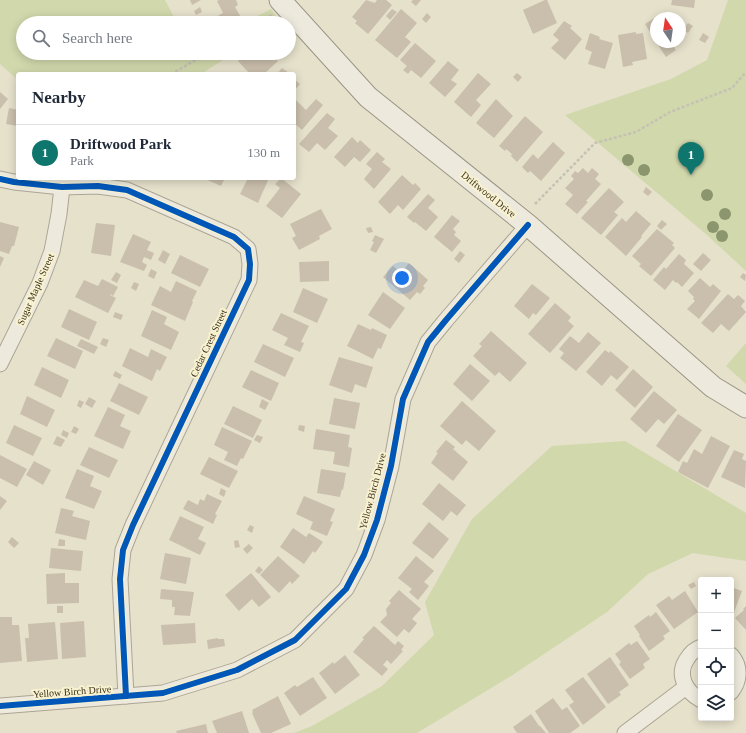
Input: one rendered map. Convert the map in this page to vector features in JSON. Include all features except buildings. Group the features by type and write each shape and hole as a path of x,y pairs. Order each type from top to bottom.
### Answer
{"street":[{"name":"Driftwood Drive","path":"285,1 368,97 528,225 713,387 746,407"},
{"name":"Cedar Crest Street","path":"0,179 62,187 98,186 127,190 234,236 248,249 250,264 249,280 133,525 123,550 120,579 126,696"},
{"name":"Sugar Maple Street","path":"0,364 40,283 52,251 59,214 62,187"},
{"name":"Yellow Birch Drive","path":"0,706 162,693 238,670 295,640 346,589 364,555 377,520 391,466 403,399 428,342 528,225"},
{"path":"698,648 690,654 684,662 682,677 686,687 692,695 698,698"},
{"path":"734,660 737,664 738,674 737,682 734,687"},
{"path":"625,733 686,687"}],"path":[{"path":"175,72 196,60"},
{"path":"536,204 595,143 636,132 670,112 732,88 746,72"}],"green space":[{"path":"0,0 165,0 173,16 16,16 16,60 223,60 204,72 16,72 16,78 0,64"},
{"path":"728,0 746,0 746,271 707,235 565,115 671,79 707,60"},
{"path":"271,9 276,16 258,16"},
{"path":"746,343 746,384 726,366"},
{"path":"625,441 746,513 746,561 693,553 648,574 607,612 511,676 417,733 294,733 312,726 382,686 434,635 425,602 472,519 552,446"}],"cycle path":[{"path":"0,179 62,187 98,186 127,190 234,237 248,249 250,264 249,280 133,525 123,550 120,579 126,696"},
{"path":"0,706 163,693 237,670 295,640 346,589 364,555 377,520 391,466 403,399 428,342 528,225"}],"place":[{"name":"Driftwood Park","path":"691,175"}]}
